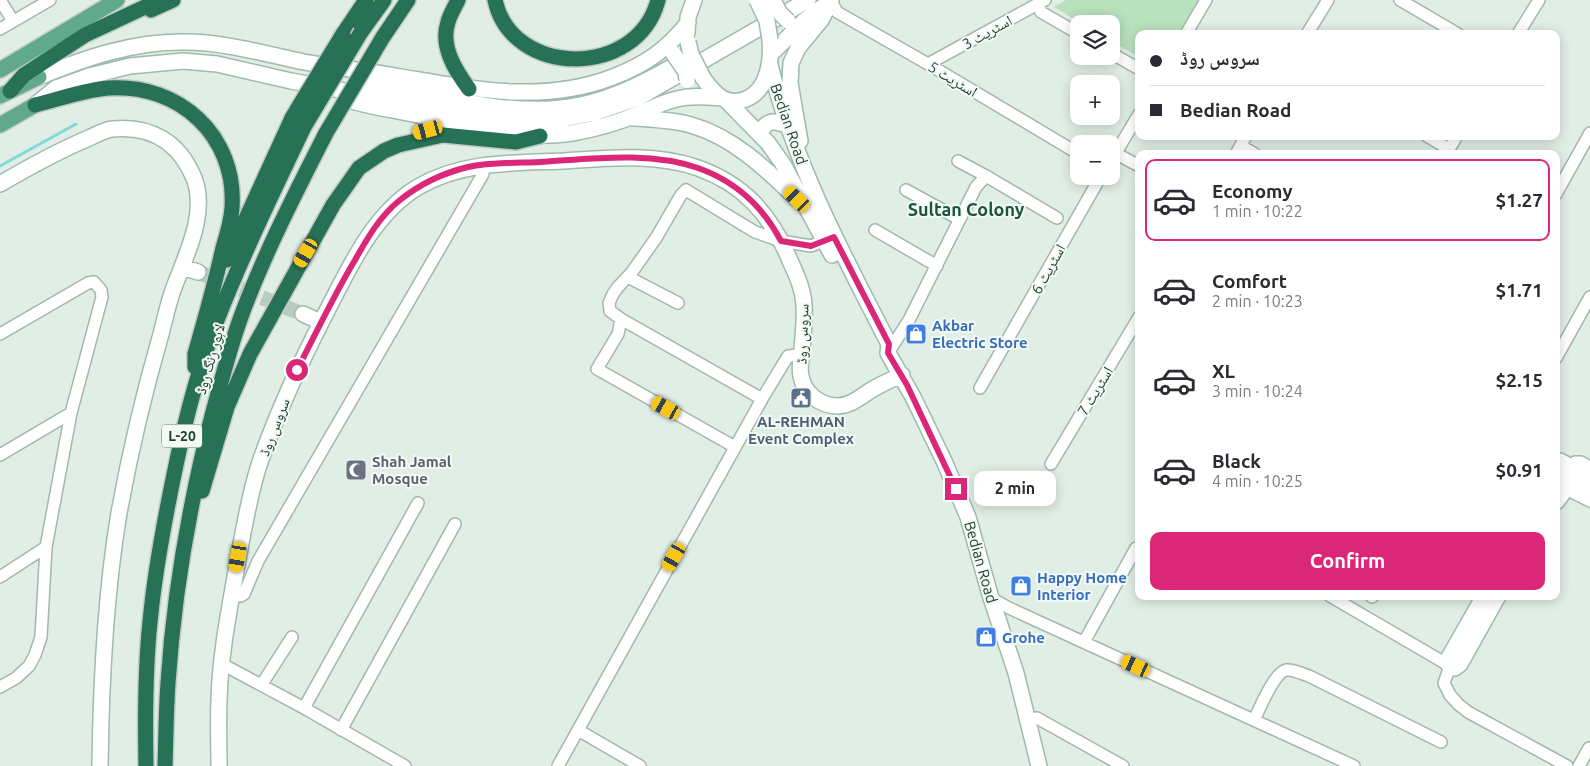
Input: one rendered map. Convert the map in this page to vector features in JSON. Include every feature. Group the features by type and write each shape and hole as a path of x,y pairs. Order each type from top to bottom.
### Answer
{"highway":[{"path":"5,93 24,75 85,35 160,0"},
{"path":"39,77 77,49 146,12 173,0"},
{"path":"216,278 232,251 343,34 366,0"},
{"name":"لاہور رنگ روڈ","path":"146,766 150,623 170,493 195,388 217,320 272,194 298,122 384,0"},
{"name":"لاہور رنگ روڈ","path":"165,766 168,684 174,617 185,537 192,497 204,448 224,372 242,315 273,241 326,133 383,37 408,0"},
{"path":"458,0 448,20 446,37 452,64 468,88"},
{"path":"495,0 496,6 511,31 527,44 538,51 558,57 583,60 597,58 613,52 636,37 649,21 658,0"},
{"path":"35,105 77,92 109,88 145,91 176,102 192,112 203,122 220,144 226,158 232,183 230,223 195,354 195,388"},
{"path":"185,537 206,482 227,408 250,354 328,213 359,168 372,158 398,145 443,135 516,142 540,136"}],"main road":[{"path":"0,70 117,0"},
{"path":"687,0 688,42 691,54 703,78 759,134 783,164 808,209 829,239"},
{"path":"5,93 39,77 98,54 148,44 174,42 202,43 305,62 468,88 518,93 550,92 584,87 643,64 667,47 688,20 694,0"},
{"name":"Bedian Road","path":"757,0 767,21 770,53 787,125 815,195 829,239 889,344 888,353 902,375 944,461 968,517 991,598 1016,673 1039,766"},
{"path":"773,0 779,12 788,21 796,20 818,4 830,2"},
{"path":"305,62 373,83 489,106 523,110 561,109 598,100 634,86 789,0"},
{"path":"0,124 35,105 56,88 89,76 112,69 150,63 183,61 216,64 291,81 508,121 533,122 574,118 629,102 656,89 808,0"},
{"path":"291,81 368,106 494,131 540,136 585,130 630,117 662,102 683,97 738,101 755,94 764,83 770,53 804,21 830,2"},
{"path":"798,151 800,139 790,84 791,63 798,48 821,20 830,2"},
{"path":"612,77 619,79 627,76 669,52 674,53 686,72 687,80 684,86 653,101 645,111"},
{"path":"630,117 691,125 709,132 732,144 756,161 808,209"},
{"path":"759,134 763,126 768,122 778,122 787,125"},
{"path":"0,184 67,147 110,129 136,129 160,136 175,148 186,162 195,180 199,203 192,242 172,293 143,400 119,514 104,646 100,766"},
{"name":"سروس روڈ","path":"219,766 219,700 222,664 232,596 252,490 259,465 289,386 342,282 377,223 392,206 416,188 440,176 482,165 632,158 656,159 682,164 712,174 740,190 764,213 781,241 799,280 804,321 801,378 805,388 817,400 834,406 852,403 874,388 902,375"},
{"path":"182,266 198,272"},
{"path":"304,314 321,322"},
{"path":"1561,477 1590,468"},
{"path":"1561,477 1590,491"},
{"path":"1482,600 1448,659 1447,662 1450,666 1455,668 1460,664 1496,600"}],"street":[{"path":"0,0 13,22"},
{"path":"0,29 50,0"},
{"path":"1188,30 1206,0"},
{"path":"1310,30 1328,0"},
{"path":"1400,0 1451,30"},
{"path":"1520,30 1538,0"},
{"name":"اسٹریٹ 5","path":"830,2 838,12 1070,149"},
{"path":"1042,2 1041,12 1070,29"},
{"name":"اسٹریٹ 3","path":"928,64 1042,2"},
{"path":"1120,58 1135,66"},
{"path":"1120,147 1135,121"},
{"path":"1560,187 1590,133"},
{"path":"1432,140 1445,150"},
{"path":"1120,159 1135,165"},
{"path":"958,161 1057,218"},
{"path":"232,596 244,594 258,561 483,174 482,165"},
{"path":"888,353 909,320 976,187 986,176"},
{"name":"اسٹریٹ 6","path":"980,388 1096,185"},
{"path":"762,399 621,319 610,310 609,303 618,286 628,277 656,238 681,195 686,190 755,232 781,241 811,246 829,239"},
{"path":"906,190 959,219"},
{"path":"875,230 937,266"},
{"path":"628,277 678,303"},
{"path":"0,334 83,285 94,282 101,290 102,297 71,413 46,547 41,638 29,666 16,678 0,687"},
{"path":"1560,351 1590,297"},
{"path":"621,319 618,334 597,369 735,448"},
{"name":"اسٹریٹ 7","path":"1051,464 1135,324"},
{"path":"558,766 762,399 788,356 801,356"},
{"path":"0,455 71,413"},
{"path":"1561,477 1590,501"},
{"path":"304,708 418,503"},
{"path":"341,730 455,524"},
{"path":"0,577 46,547"},
{"path":"1084,642 1135,550"},
{"path":"991,598 1009,608 1354,766"},
{"path":"1337,600 1450,666 1444,683 1450,695 1468,712 1567,766"},
{"path":"262,684 292,636"},
{"path":"222,664 262,684 405,766"},
{"path":"1254,720 1275,680 1280,673 1286,670 1309,676 1441,742"},
{"path":"1028,719 1037,718 1123,766"},
{"path":"578,730 640,766"},
{"path":"1579,766 1589,748"}],"green space":[{"path":"1066,0 1199,0 1180,30 1135,30 1135,55 1120,46 1120,15 1070,15 1070,17 1054,7"}],"waterway":[{"path":"0,166 76,124"}],"tunnel":[{"path":"198,272 303,314"}],"place":[{"name":"Akbar Electric Store","path":"916,334"},
{"name":"AL-REHMAN Event Complex","path":"801,398"},
{"name":"Shah Jamal Mosque","path":"356,470"},
{"name":"Happy Home Interior","path":"1021,586"},
{"name":"Grohe","path":"986,637"}],"district":[{"name":"Sultan Colony","path":"966,209"}],"route":[{"path":"297,370 342,282 377,223 392,206 420,186 455,170 482,165 619,158 670,161 698,168 740,190 764,213 781,241 811,246 834,237 889,344 888,353 907,385 956,489"}]}
